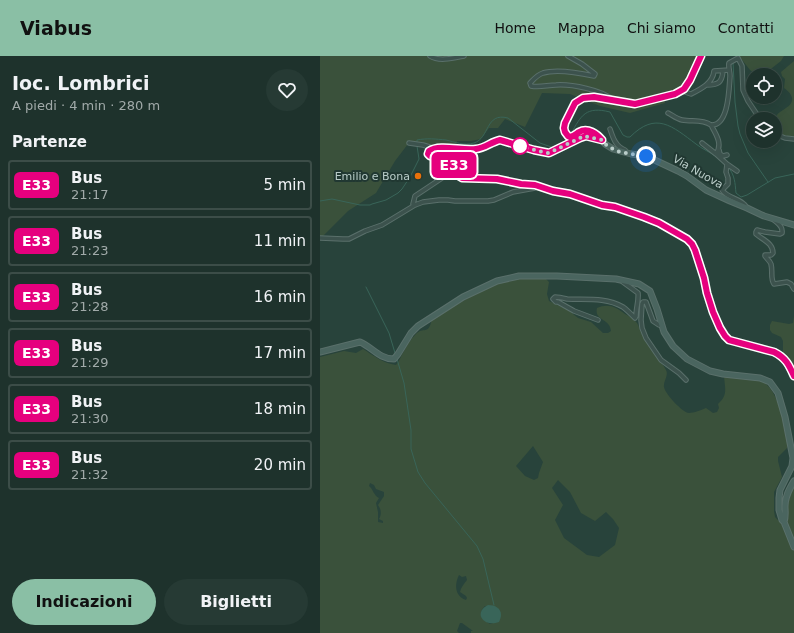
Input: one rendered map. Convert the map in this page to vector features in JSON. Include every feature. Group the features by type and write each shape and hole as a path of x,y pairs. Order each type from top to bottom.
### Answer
{"street":[{"path":"430,56 432,58 449,58 464,56"},
{"path":"568,56 595,74 594,76 564,71 549,72 534,78 530,83 531,86 538,87 557,85 587,89 610,97 613,100"},
{"path":"602,140 596,134 589,131 580,131 568,136 564,128 565,123 575,103 583,98 594,97 635,104 671,96 682,91 690,80 701,56"},
{"path":"668,113 681,120 702,121 711,125 718,124 724,116 727,108 730,76 728,66 731,61 738,58 742,66 743,90 755,112"},
{"path":"682,91 691,94 706,85 714,76 714,71 729,70"},
{"path":"706,85 720,82 724,71"},
{"path":"711,125 720,143 719,150 716,154"},
{"path":"610,129 617,145 621,149 631,154"},
{"name":"Via Nuova","path":"433,148 463,150 477,149 500,140 549,153 584,136 602,140 613,149 646,156 687,176 706,190 764,216 794,225"},
{"path":"782,137 794,139"},
{"path":"409,143 433,148"},
{"path":"702,143 737,171"},
{"path":"433,148 428,154 430,156 449,159 452,161 457,175 462,178 497,179 535,185 553,191 570,194 602,205 631,212 659,223 687,239 695,250 713,312 725,336 729,340 781,355 794,376"},
{"path":"719,150 720,154 723,156 727,155"},
{"path":"727,164 726,172 728,184 722,190 725,194 745,204 747,208"},
{"path":"414,205 415,196 442,178"},
{"path":"320,238 349,239 382,225 414,205 423,202 439,200 488,201 513,192 534,188 535,185"},
{"path":"773,219 781,226 782,233 780,234 757,230 756,234 773,247 773,253 765,256 771,263 771,279 773,283 776,284 787,282 791,284 794,289"},
{"path":"320,352 360,342 377,354 388,359 394,359 418,326 463,298 497,281 519,276 619,279 640,284 650,291 664,332 673,346 687,359 710,371 760,378 770,382 778,393 785,417 793,458 790,472 780,490 779,510 794,547"},
{"path":"598,320 574,311 553,299 555,297 559,297 606,302 624,308 635,318 639,297 638,293 619,279"},
{"path":"662,325 659,326 653,321 646,302 643,302 641,320 646,338 661,360 686,380"},
{"path":"784,522 786,517 786,497 794,480"}],"shaded area":[{"path":"320,56 699,56 687,82 674,94 665,94 665,103 630,113 600,106 570,94 542,93 525,127 505,119 498,128 489,128 481,139 457,141 456,152 440,156 429,146 408,144 395,161 376,193 348,211 320,239"},
{"path":"739,56 784,56 781,61 772,68 748,68"},
{"path":"794,61 794,137 782,134 782,112 781,112 791,104 792,99 789,92 784,88 785,79 782,76 782,71"},
{"path":"528,278 546,279 549,282 547,294 549,301 568,310 578,318 591,322 603,333 608,333 611,331 608,324 598,315 597,308 612,306 633,319 637,323 651,350 667,372 664,387 667,394 686,412 689,413 706,408 713,413 717,412 719,408 718,404 725,395 724,376 756,379 767,385 772,391 780,408 788,444 787,448 778,457 782,477 774,492 775,517 782,524 787,522 790,494 794,484 794,633 471,633 471,631 473,631 460,623 457,631 459,633 320,633 320,357 344,351 356,353 363,349 383,361 396,365 412,338 418,332 429,328 432,319 473,295 498,283","holes":["533,446 543,462 538,478 534,480 525,476 516,466","558,480 570,492 581,513 595,521 606,512 619,528 615,545 599,557 587,555 564,538 555,520 563,505 552,488","370,483 374,485 376,489 384,492 384,496 378,505 381,512 379,519 383,521 383,523 378,522 376,503 379,498 369,486","459,575 462,577 466,576 467,580 460,592 466,596 466,600 462,598 456,590 456,583","485,606 500,610 500,613 493,623 490,624 483,618 481,611"]},
{"path":"794,316 794,369 783,354 783,341 781,337 772,333 770,330 770,325 772,321 789,324 793,323"},
{"path":"488,605 495,606 500,610 501,616 499,622 488,623 482,618 481,611"}],"waterway":[{"path":"733,62 735,102 740,134 748,153 768,182"},
{"path":"571,134 581,117 590,111 602,110 610,112 623,135 627,137 630,137 639,129 648,125 656,123 664,124 717,157"},
{"path":"417,143 417,140 428,139 446,140 463,144 474,143 483,136 491,122 501,117 508,118 540,143 554,148"},
{"path":"320,201 332,199 360,205 370,205 386,200 398,193 410,177 419,159 417,146"},
{"path":"728,167 735,182 736,193 741,197 775,178 794,174"},
{"path":"366,287 389,333 395,353"},
{"path":"397,359 404,383 411,430 411,449 418,472 425,483 477,546 483,559 494,605"}],"bus line":[{"name":"E33","path":"701,56 690,80 684,89 671,96 635,104 594,97 583,98 575,103 565,123 564,128 566,134 570,137 584,130 596,134 602,140 584,136 549,153 500,140 477,149 463,150 433,148 428,152 428,154 430,156 449,159 452,161 455,172 462,178 497,179 535,185 553,191 570,194 585,200 615,207 644,217 659,223 687,239 695,250 713,312 725,336 729,340 781,355 794,376"}],"place":[{"name":"Emilio e Bona","path":"418,176"}],"route":[{"path":"520,146 549,153 586,136 602,140 605,144 617,151 646,156"}]}
